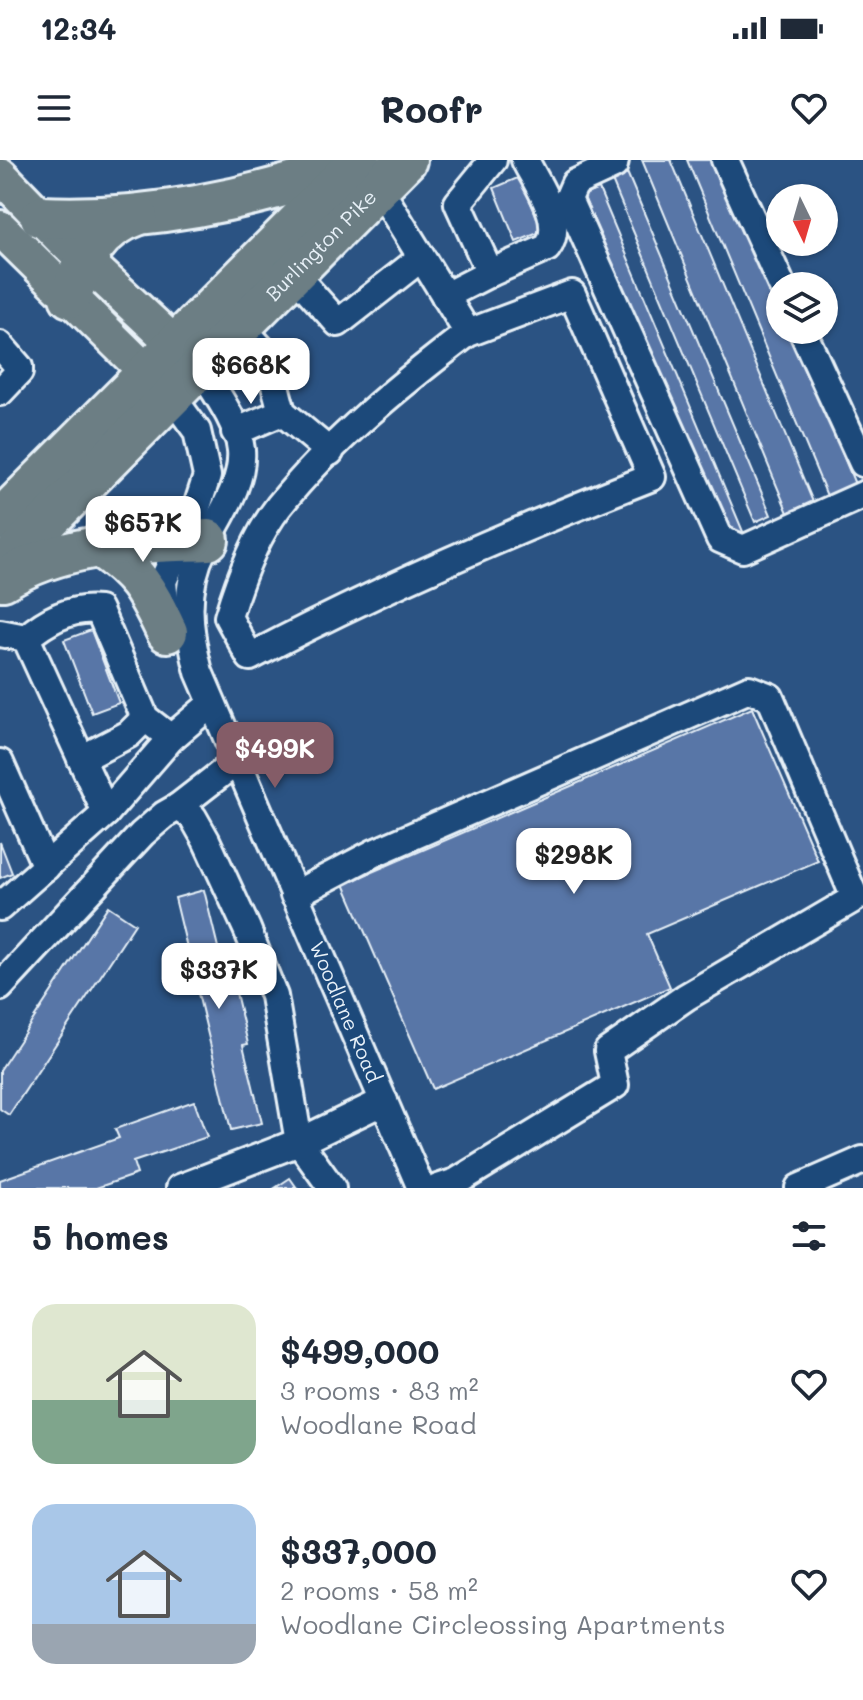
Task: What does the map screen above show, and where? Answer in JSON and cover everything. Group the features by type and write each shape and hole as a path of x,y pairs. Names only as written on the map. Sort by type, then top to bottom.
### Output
{"highway":[{"name":"Burlington Pike","path":"0,569 160,384 366,170 406,160"},
{"name":"Burlington Pike","path":"188,356 241,327 294,274 366,170"},
{"path":"41,217 77,219 145,212 250,195 366,170"},
{"path":"70,297 84,259 114,225 145,212"},
{"name":"Burlington Pike","path":"0,520 160,384"},
{"path":"0,582 50,556 100,547 195,540"},
{"path":"100,547 124,564 144,585 167,632"}],"main road":[{"path":"0,175 188,356"},
{"path":"0,228 160,384"}],"street":[{"path":"490,273 458,203 493,160"},
{"path":"445,296 547,248 553,239 555,227 552,218 525,160"},
{"path":"615,160 614,165 575,183 568,199 720,539 743,549 863,495"},
{"path":"725,160 776,272"},
{"path":"366,170 468,333"},
{"path":"294,274 338,323 421,258"},
{"path":"572,294 652,477 584,503 344,608 250,657 228,617 241,574 277,508 383,398 468,333 572,294"},
{"path":"241,327 267,355 282,412 330,452"},
{"path":"808,344 863,463"},
{"path":"0,345 19,367 19,372 0,392"},
{"name":"Woodlane Road","path":"188,356 235,432 241,450 238,474 195,540 163,581 167,632 211,704"},
{"name":"Woodlane Road","path":"160,384 197,431 207,476 197,507 188,609 191,640 211,704 421,1188"},
{"path":"235,432 282,412"},
{"path":"106,813 81,759 13,636 80,608 99,610 145,718 171,738"},
{"path":"294,895 374,853 749,689 770,697 855,898 686,997 608,1051 615,1085 456,1182 438,1188"},
{"path":"0,907 106,813 171,738 211,704"},
{"path":"81,759 129,734 145,718"},
{"path":"0,987 142,834 236,762"},
{"path":"0,763 46,867"},
{"path":"178,807 193,817 206,840 274,996 299,1142 332,1188"},
{"path":"180,1188 299,1142 384,1101"},
{"path":"799,1188 863,1160"}],"building":[{"path":"642,160 671,160 813,502 788,513"},
{"path":"687,160 720,160 767,272 766,344 797,344 855,484 827,496"},
{"path":"626,170 771,515 755,522 610,176"},
{"path":"520,177 543,231 516,242 494,188"},
{"path":"599,189 744,534 728,541 583,195"},
{"path":"91,630 119,703 92,713 64,640"},
{"path":"752,708 818,861 647,934 670,987 433,1089 344,884"},
{"path":"0,842 12,873 0,878"},
{"path":"204,890 223,968 228,966 233,980 248,1044 243,1045 262,1123 231,1130 175,898"},
{"path":"108,906 135,924 9,1115 0,1109 0,1070"},
{"path":"194,1101 207,1137 133,1162 137,1174 96,1188 0,1188 0,1180 119,1138 115,1129"},
{"path":"290,1178 297,1188 275,1188"}]}
